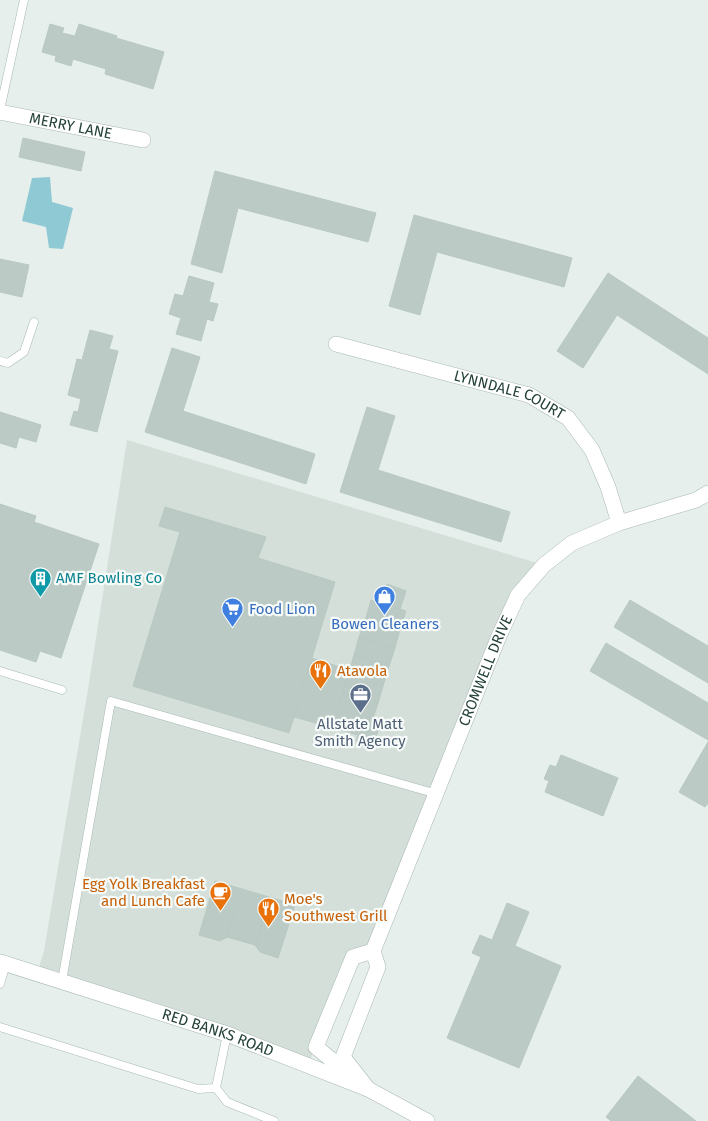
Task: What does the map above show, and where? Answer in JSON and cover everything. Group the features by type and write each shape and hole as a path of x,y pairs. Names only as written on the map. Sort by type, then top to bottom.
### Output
{"street":[{"name":"MERRY LANE","path":"0,111 143,140"},
{"name":"LYNNDALE COURT","path":"336,344 529,396 568,418 592,450 608,487 619,522"},
{"name":"CROMWELL DRIVE","path":"368,1088 343,1057 378,967 373,951 499,636 518,595 544,565 572,543 619,522 696,500 708,493"},
{"path":"368,1088 316,1047 353,957 373,951"},
{"name":"RED BANKS ROAD","path":"3,963 227,1034 368,1088 427,1121"}],"lane":[{"path":"0,111 24,0"},
{"path":"0,361 8,363 24,352 34,322"},
{"path":"0,671 62,690"},
{"path":"62,981 111,700 437,794"},
{"path":"0,984 3,963"},
{"path":"0,1027 198,1089 216,1088"},
{"path":"227,1034 216,1088 227,1102 274,1121"}],"shaded area":[{"path":"127,440 544,565 518,595 373,951 353,957 308,1065 37,974 44,951"}],"water":[{"path":"50,177 52,202 73,208 63,249 49,248 46,227 22,221 32,178"}],"building":[{"path":"50,24 64,28 62,33 75,36 79,24 117,36 116,38 164,52 153,89 105,74 106,69 73,59 71,66 55,61 56,56 42,52"},
{"path":"23,138 85,152 81,171 19,157"},
{"path":"215,171 376,213 368,242 238,208 222,273 191,264"},
{"path":"414,215 572,258 564,287 437,252 420,315 389,306"},
{"path":"0,259 29,265 22,297 0,292"},
{"path":"608,273 708,338 708,374 617,315 583,368 557,351"},
{"path":"189,276 214,283 209,302 218,304 213,321 207,319 201,341 176,334 181,318 169,314 175,294 183,296"},
{"path":"90,330 113,336 109,349 118,351 97,432 70,425 74,411 78,412 81,399 68,395 77,359 82,360"},
{"path":"172,348 200,357 183,411 315,454 306,484 145,432"},
{"path":"367,407 395,416 378,470 510,512 501,542 340,492"},
{"path":"0,412 41,425 36,442 19,437 16,448 0,443"},
{"name":"AMF Bowling Co","path":"0,504 36,516 34,522 99,544 61,658 40,651 36,662 0,650"},
{"path":"165,507 266,537 258,558 335,582 289,733 133,686 180,532 159,526"},
{"path":"387,584 406,591 400,609 381,603"},
{"path":"371,600 406,611 400,629 366,618"},
{"path":"630,600 708,646 708,683 614,627"},
{"path":"366,618 400,629 395,648 359,637"},
{"path":"359,637 395,648 389,666 354,655"},
{"path":"606,643 708,703 708,740 590,671"},
{"path":"354,655 389,666 378,703 343,693"},
{"path":"311,658 350,670 333,728 294,717"},
{"path":"345,685 380,696 378,703 343,693"},
{"path":"343,693 378,703 370,728 358,735 333,728"},
{"path":"370,728 378,731 373,746 356,741 358,735"},
{"path":"708,742 708,803 705,807 679,792"},
{"path":"561,755 618,778 603,816 545,792 549,781 544,779 550,765 556,767"},
{"path":"215,881 269,897 264,916 236,908 227,937 220,941 199,935"},
{"path":"269,897 295,905 278,958 260,952 255,945"},
{"path":"507,903 529,912 515,946 561,966 519,1068 447,1038 481,957 472,953 480,935 492,940"},
{"path":"236,908 264,916 255,945 227,937"},
{"path":"638,1076 696,1121 611,1121 606,1117"}],"place":[{"name":"AMF Bowling Co","path":"40,597"},
{"name":"Bowen Cleaners","path":"385,615"},
{"name":"Food Lion","path":"233,628"},
{"name":"Atavola","path":"321,690"},
{"name":"Allstate Matt Smith Agency","path":"360,714"},
{"name":"Egg Yolk Breakfast and Lunch Cafe","path":"221,912"},
{"name":"Moe's Southwest Grill","path":"268,927"}]}
